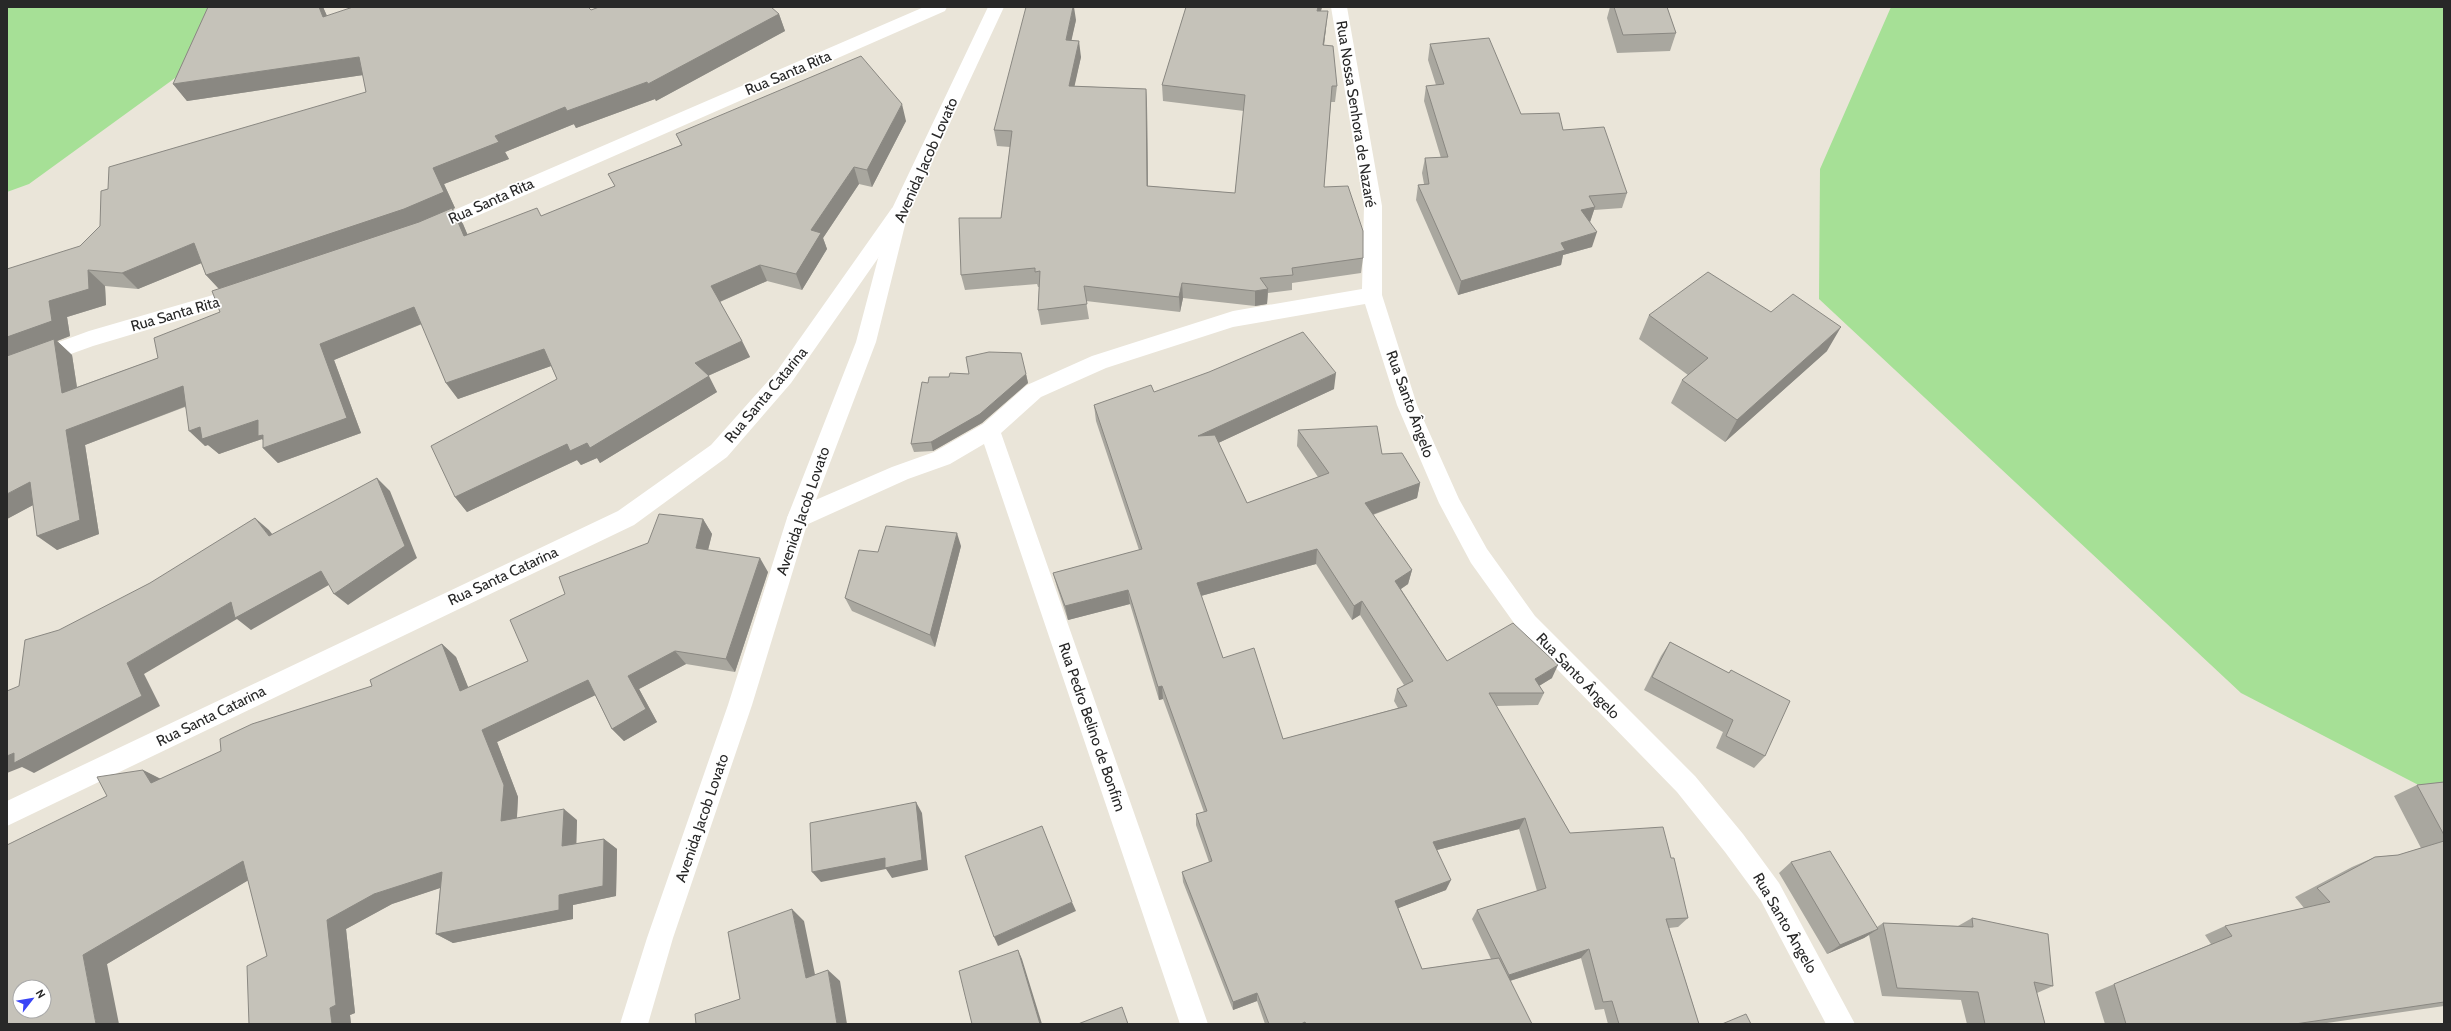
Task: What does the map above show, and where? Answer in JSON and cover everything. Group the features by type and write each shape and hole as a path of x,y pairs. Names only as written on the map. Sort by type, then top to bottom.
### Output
{"street":[{"name":"Rua Santa Rita","path":"415,234 939,7"},
{"name":"Avenida Jacob Lovato","path":"634,1024 660,938 740,705 798,518 866,342 899,213 996,7"},
{"name":"Rua Nossa Senhora de Nazaré","path":"1339,7 1373,206 1372,294"},
{"name":"Rua Santa Catarina","path":"7,814 626,518 724,445 784,377 899,213"},
{"name":"Rua Santa Rita","path":"7,369 89,339 260,288"},
{"path":"798,518 900,472 942,458 990,430 1034,391 1099,362 1233,319 1372,294"},
{"name":"Rua Santo Ângelo","path":"1372,294 1407,405 1450,503 1479,556 1527,623 1686,784 1734,843 1770,892 1841,1024"},
{"name":"Rua Pedro Belino de Bonfim","path":"990,430 1194,1024"}],"green space":[{"path":"7,7 256,7 233,36 29,184 7,192"},
{"path":"1891,7 2444,7 2444,791 2430,791 2241,693 1819,299 1820,169"}],"building":[{"path":"208,7 319,7 323,17 353,7 588,7 591,10 599,7 771,7 779,14 648,84 647,82 567,111 565,107 495,136 499,142 433,168 444,192 404,209 206,275 194,243 122,273 88,270 89,289 49,301 52,321 7,337 7,269 80,246 100,226 101,191 108,189 109,167 366,92 359,57 173,84"},
{"path":"1026,7 1073,7 1066,40 1079,41 1069,86 1146,89 1147,186 1235,193 1245,95 1162,85 1186,7 1318,7 1317,11 1328,11 1323,45 1333,46 1337,86 1332,86 1324,187 1348,186 1363,231 1363,258 1292,268 1293,275 1260,278 1268,289 1255,291 1182,283 1179,297 1084,286 1087,304 1038,310 1040,271 1035,272 1035,268 961,275 959,218 1001,218 1012,131 994,130"},
{"path":"1614,7 1667,7 1676,33 1623,35"},
{"path":"1489,38 1521,114 1559,113 1563,130 1604,127 1627,193 1589,196 1595,207 1581,210 1597,232 1561,243 1565,250 1461,281 1418,185 1429,184 1425,158 1448,157 1426,86 1444,84 1430,44"},
{"path":"861,56 902,104 867,170 854,167 811,230 821,233 796,274 760,265 711,286 742,341 695,363 709,376 590,448 587,443 570,451 567,444 455,497 431,446 557,379 544,349 446,383 414,307 320,344 347,418 263,448 263,435 258,436 258,420 202,439 200,427 189,431 183,386 66,430 80,520 37,536 30,482 7,494 7,356 54,339 62,393 158,358 154,338 220,312 212,291 419,222 452,208 464,236 537,208 541,216 615,186 608,174 682,145 676,134"},
{"path":"1708,272 1771,312 1793,294 1841,327 1737,420 1682,380 1708,358 1649,315"},
{"path":"1303,332 1336,373 1198,436 1215,435 1247,503 1329,473 1298,430 1377,426 1382,454 1402,453 1420,483 1365,503 1412,570 1395,581 1447,661 1513,623 1558,665 1535,679 1544,693 1489,693 1570,833 1663,827 1671,858 1674,858 1688,918 1666,919 1699,1024 1619,1024 1612,1001 1603,1002 1589,949 1509,975 1477,910 1546,888 1525,818 1433,842 1451,880 1395,901 1422,969 1499,958 1532,1024 1306,1024 1305,1022 1301,1024 1269,1024 1257,993 1233,1002 1182,872 1212,861 1196,814 1207,811 1162,686 1158,687 1128,590 1065,606 1053,573 1142,549 1094,405 1151,385 1154,392 1209,372","holes":["1317,549 1354,606 1362,601 1413,681 1397,689 1407,706 1283,739 1254,648 1223,658 1197,583"]},
{"path":"989,352 1021,353 1026,374 980,414 931,442 911,444 922,382 928,383 929,377 949,377 950,373 969,374 966,357"},
{"path":"377,478 405,546 334,594 321,571 235,618 231,602 127,663 142,696 14,763 14,753 7,756 7,691 19,686 25,640 59,630 150,583 255,518 269,536"},
{"path":"659,514 703,519 696,548 760,558 726,659 675,651 628,676 646,709 612,729 588,680 482,730 504,785 501,821 564,809 562,846 604,839 603,886 559,895 559,910 436,934 442,872 374,894 327,920 336,1005 330,1008 332,1024 249,1024 247,966 267,956 243,861 83,955 96,1024 7,1024 7,845 107,796 97,777 143,770 151,783 221,751 220,739 252,724 372,686 370,680 442,644 460,691 528,661 510,620 565,594 559,577 648,543"},
{"path":"886,526 957,533 930,635 845,598 859,550 878,552"},
{"path":"1670,642 1729,673 1731,670 1790,701 1765,756 1726,736 1733,720 1652,677"},
{"path":"2444,782 2444,835 2417,785"},
{"path":"916,802 922,860 885,868 885,858 812,872 810,823"},
{"path":"1042,826 1072,902 994,937 965,856"},
{"path":"2444,841 2444,1002 2295,1024 2126,1024 2114,984 2232,936 2225,926 2330,902 2317,888 2375,857 2398,855"},
{"path":"1830,851 1878,929 1840,945 1791,862"},
{"path":"792,909 806,978 828,970 837,1024 696,1024 695,1014 740,999 728,932"},
{"path":"1972,918 2048,934 2053,986 2034,982 2045,1024 1985,1024 1978,992 1897,988 1883,923 1973,927"},
{"path":"1018,950 1040,1024 972,1024 959,971"},
{"path":"1122,1007 1128,1024 1078,1024"},
{"path":"1746,1014 1751,1024 1722,1024"}]}
